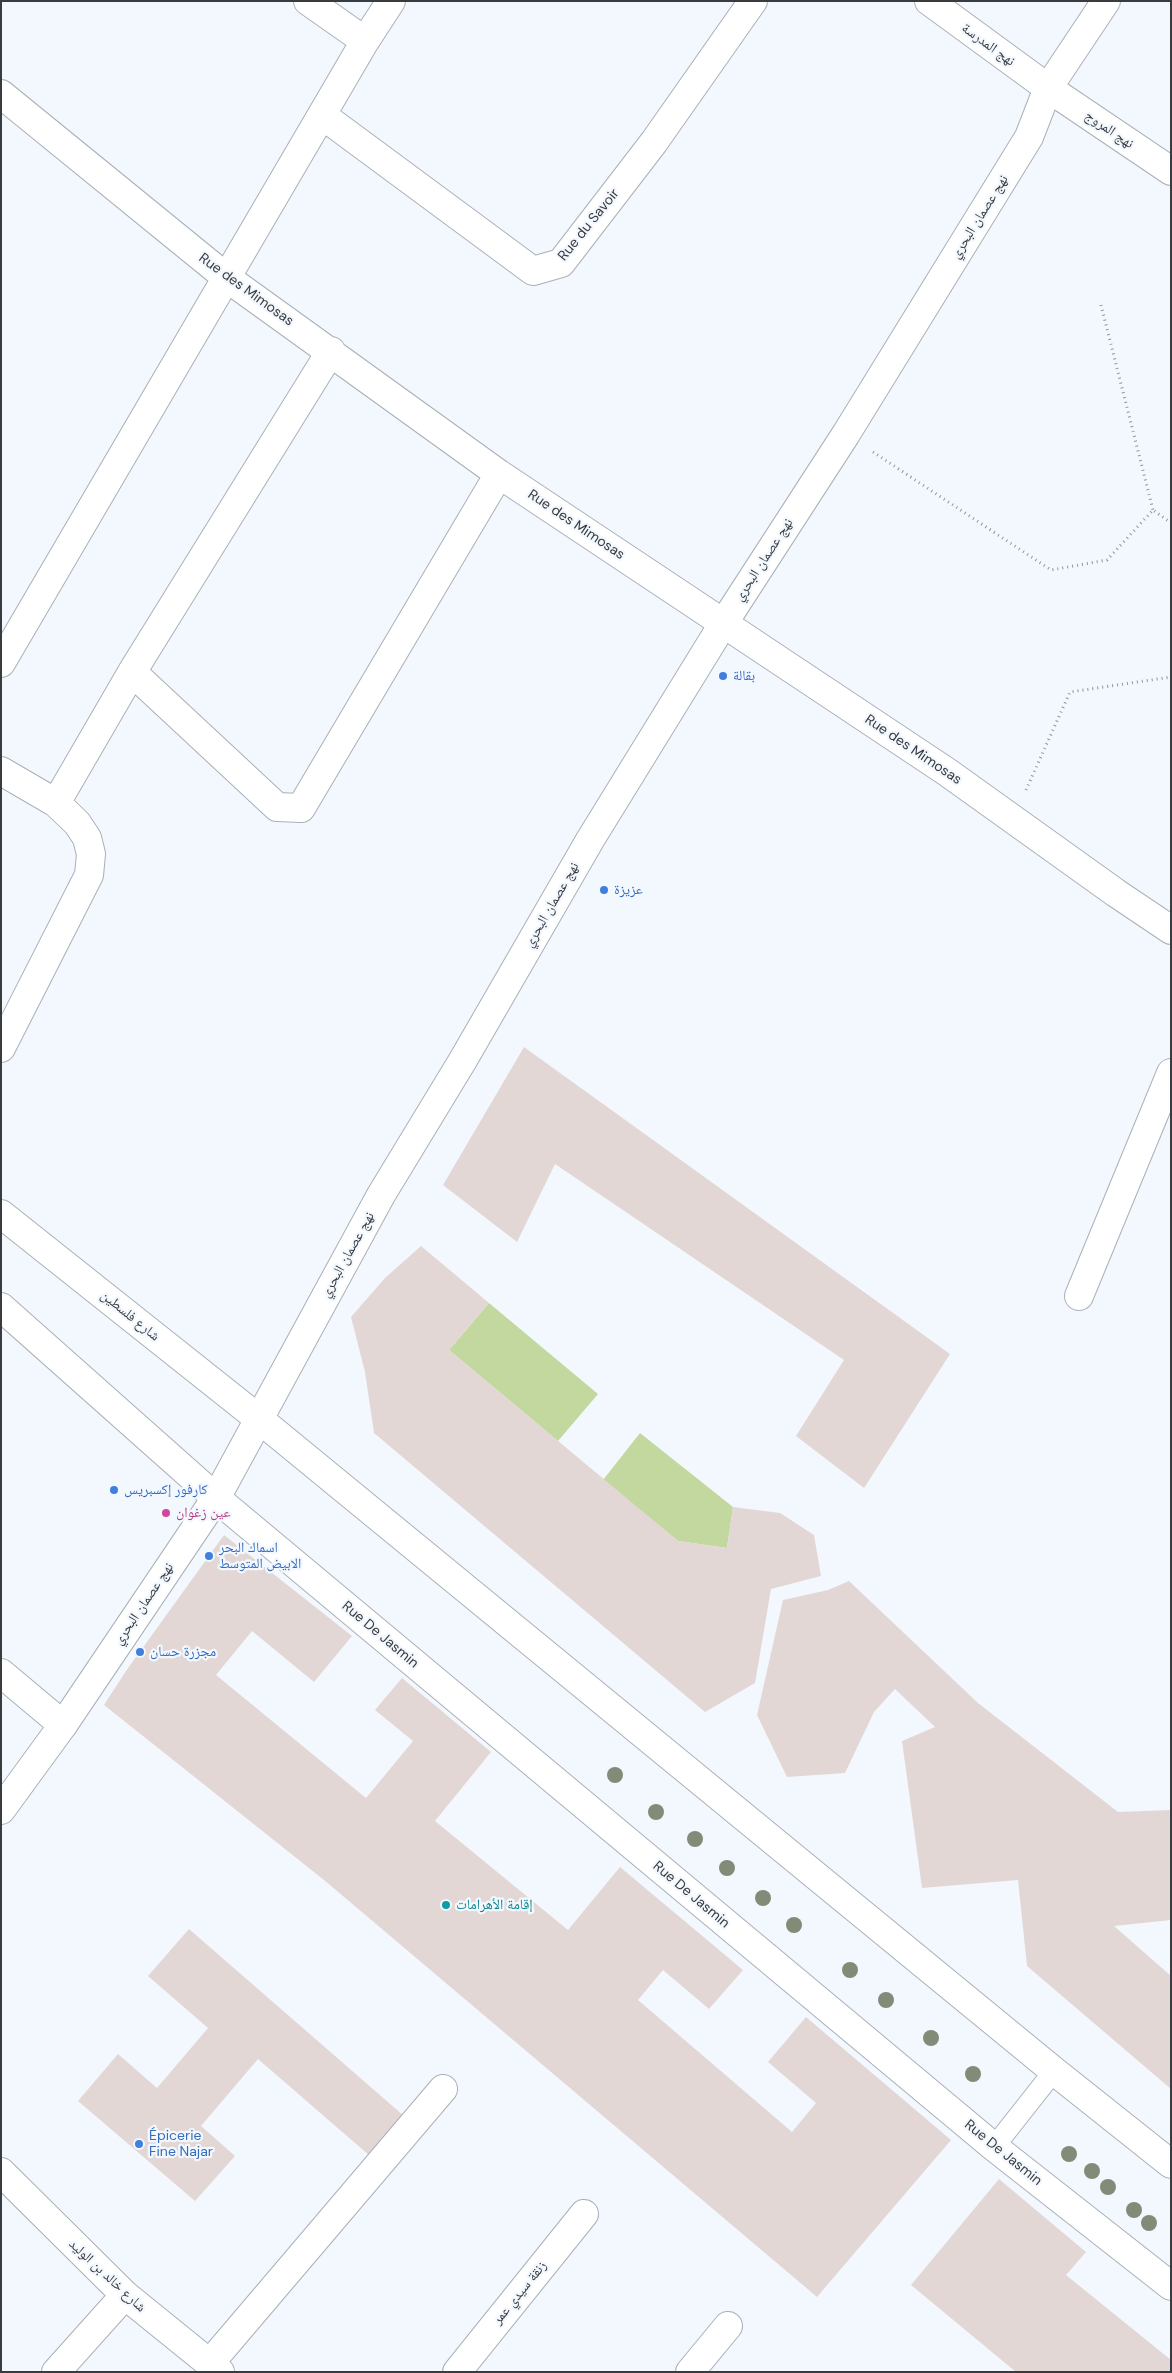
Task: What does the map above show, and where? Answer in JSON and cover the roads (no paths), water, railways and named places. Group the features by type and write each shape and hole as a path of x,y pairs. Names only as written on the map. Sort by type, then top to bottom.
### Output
{"street":[{"path":"308,1 365,41"},
{"path":"1,663 365,41 391,1"},
{"name":"Rue du Savoir","path":"322,115 533,271 561,263 654,142 753,1"},
{"name":"نهج المدرسة","path":"929,1 1048,88"},
{"name":"نهج عصمان البحري","path":"1,1810 63,1725 216,1498 381,1195 463,1060 590,840 723,624 846,434 1029,137 1048,88 1106,1"},
{"name":"نهج المروج","path":"1048,88 1171,171"},
{"name":"Rue des Mimosas","path":"1,94 227,278 331,351 499,474 947,772 1171,930"},
{"path":"56,803 132,672 331,351"},
{"path":"132,672 277,807 301,808 499,474"},
{"path":"1,771 56,803 77,823 87,838 91,854 89,875 1,1048"},
{"path":"1079,1296 1171,1073"},
{"name":"شارع فلسطين","path":"1,1214 259,1419"},
{"path":"1,1307 216,1498"},
{"path":"259,1419 1054,2071 1171,2164"},
{"name":"Rue De Jasmin","path":"216,1498 994,2147 1171,2286"},
{"path":"1,1673 63,1725"},
{"path":"215,2368 443,2089"},
{"name":"شارع خالد بن الوليد","path":"1,2172 124,2295 215,2368"},
{"name":"زنقة سيدي عمر","path":"457,2372 584,2214"},
{"path":"56,2372 124,2295"},
{"path":"690,2372 728,2326"}],"lane":[{"path":"994,2147 1054,2071"}],"place":[{"name":"بقالة","path":"723,676"},
{"name":"عزيزة","path":"604,890"},
{"name":"كارفور إكسبريس","path":"114,1490"},
{"name":"عين زغوان","path":"166,1513"},
{"name":"اسماك البحر الابيض المتوسط","path":"209,1556"},
{"name":"مجزرة حسان","path":"140,1652"},
{"name":"إقامة الأهرامات","path":"446,1905"},
{"name":"Épicerie Fine Najar","path":"139,2144"}]}
